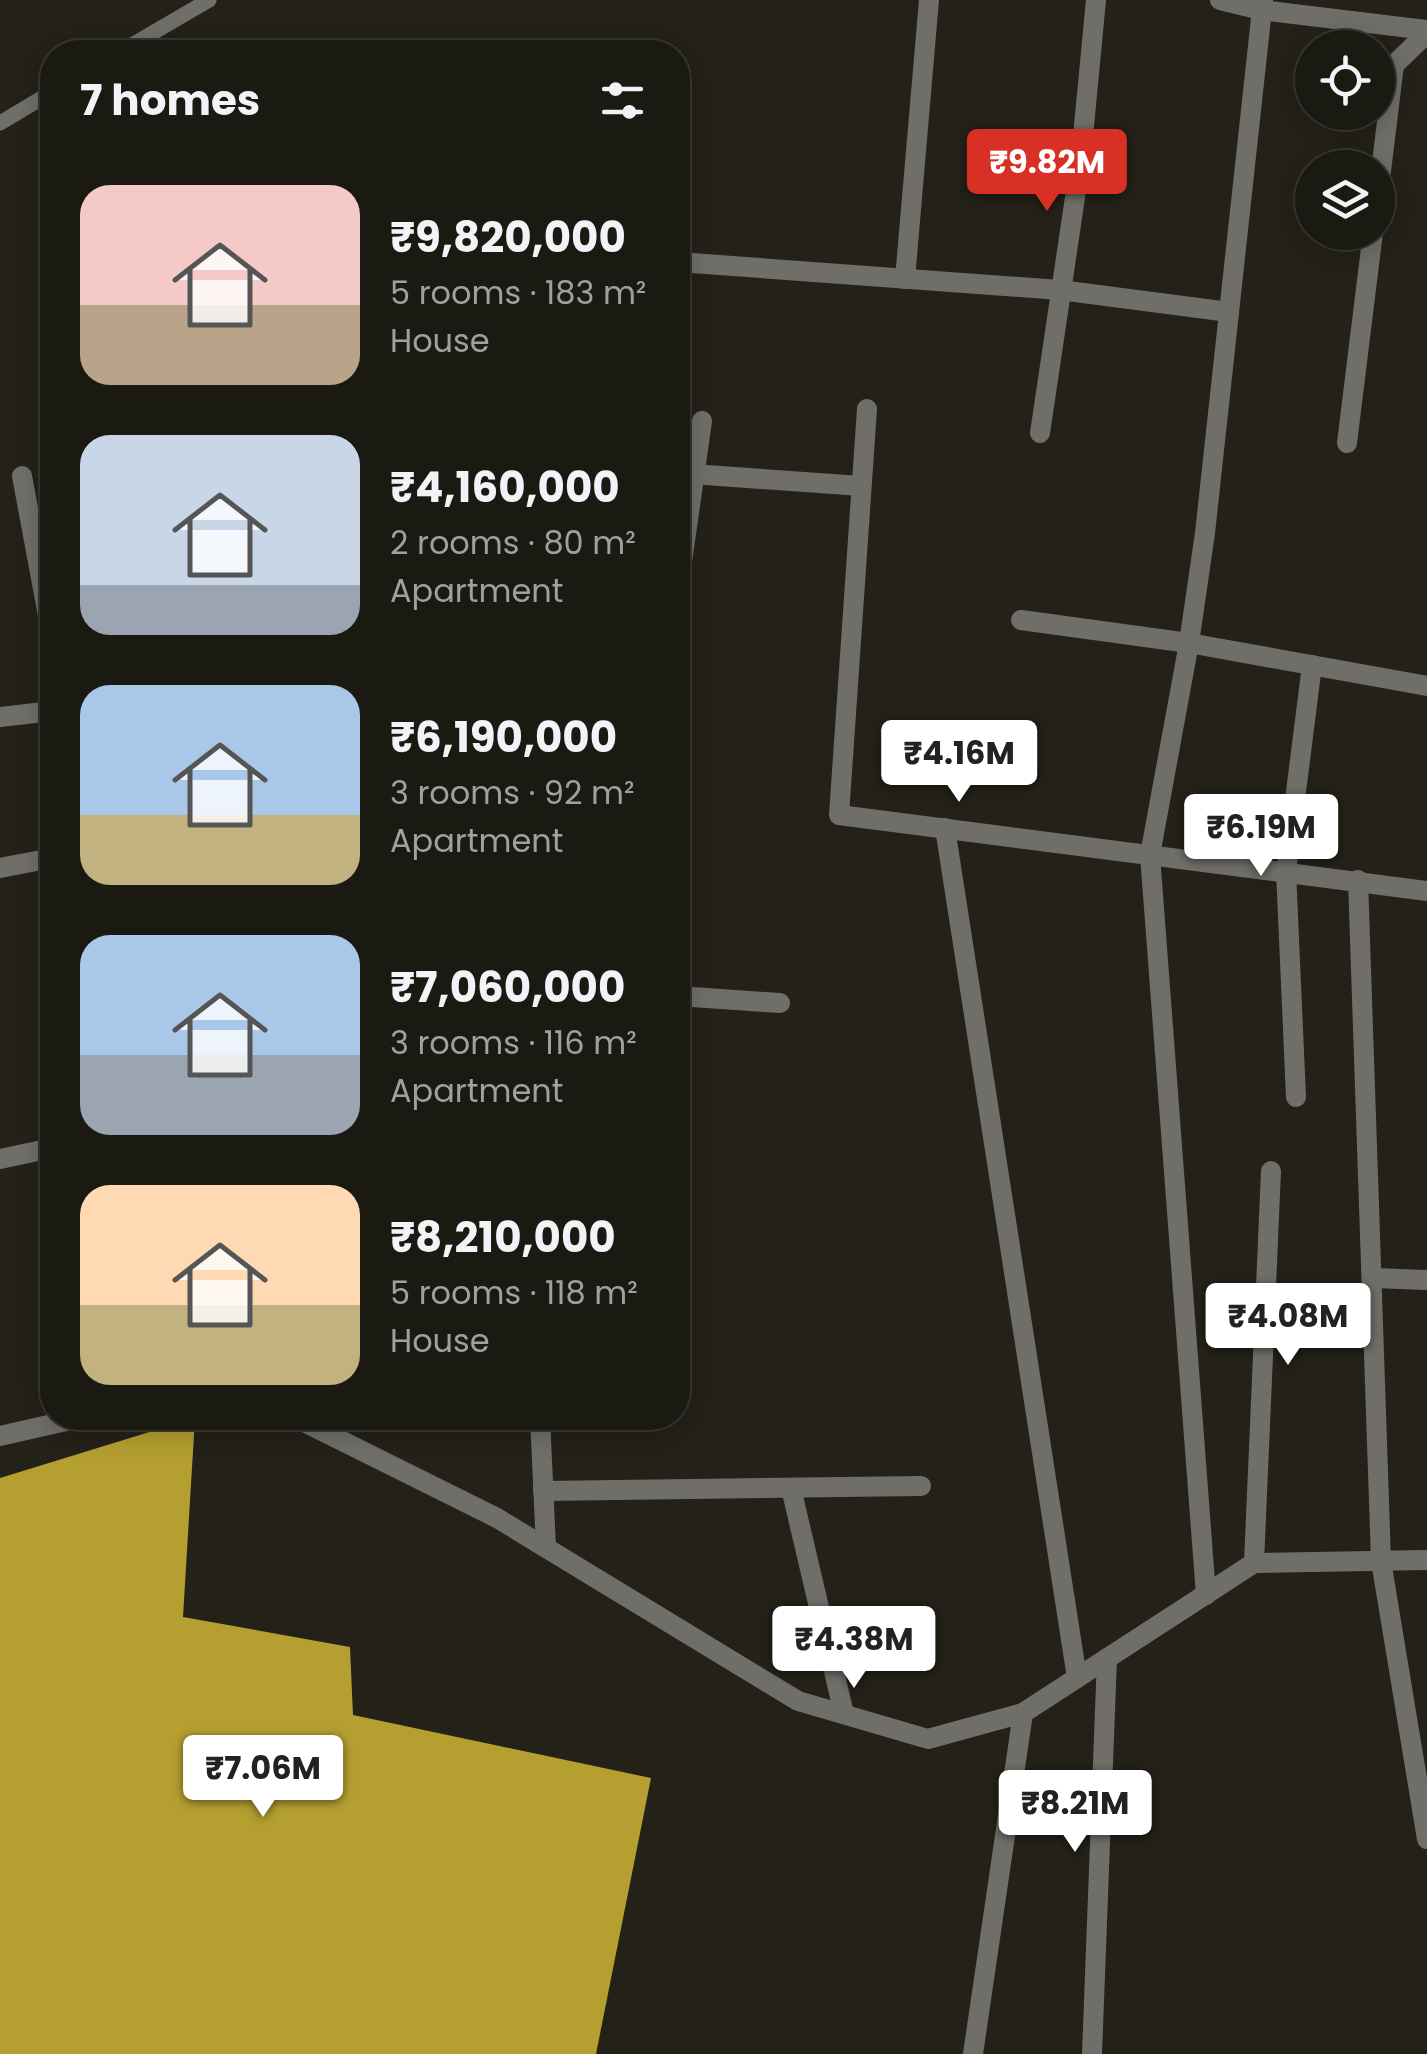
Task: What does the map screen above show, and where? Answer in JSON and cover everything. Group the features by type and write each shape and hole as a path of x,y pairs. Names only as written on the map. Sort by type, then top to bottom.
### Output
{"street":[{"path":"905,279 929,0"},
{"path":"1040,433 1082,157 1096,0"},
{"path":"1220,0 1427,32"},
{"path":"1206,1595 1150,854 1189,643 1262,5"},
{"path":"1384,150 1394,66 1427,32"},
{"path":"1346,442 1371,250"},
{"path":"690,263 1060,290 1229,312"},
{"path":"867,410 839,815 1427,891"},
{"path":"690,460 702,421"},
{"path":"690,473 861,486"},
{"path":"22,476 40,573"},
{"path":"1021,620 1189,643 1427,686"},
{"path":"1296,1097 1286,871 1312,665"},
{"path":"0,718 40,713"},
{"path":"946,828 1078,1678"},
{"path":"0,868 40,860"},
{"path":"1358,880 1381,1560 1427,1839"},
{"path":"690,997 780,1003"},
{"path":"0,1159 40,1151"},
{"path":"1254,1563 1271,1171"},
{"path":"1373,1278 1427,1280"},
{"path":"0,1436 40,1427"},
{"path":"320,1430 497,1518 798,1701 928,1740 1023,1713 1254,1563 1427,1560"},
{"path":"540,1430 546,1548"},
{"path":"543,1491 921,1486"},
{"path":"791,1488 844,1714"},
{"path":"1092,2054 1107,1658"},
{"path":"972,2054 1023,1713"}],"lane":[{"path":"141,40 209,0"},
{"path":"0,123 40,99"}],"building":[{"path":"156,1430 194,1430 183,1617 350,1647 353,1715 651,1778 596,2054 0,2054 0,1478"}]}
